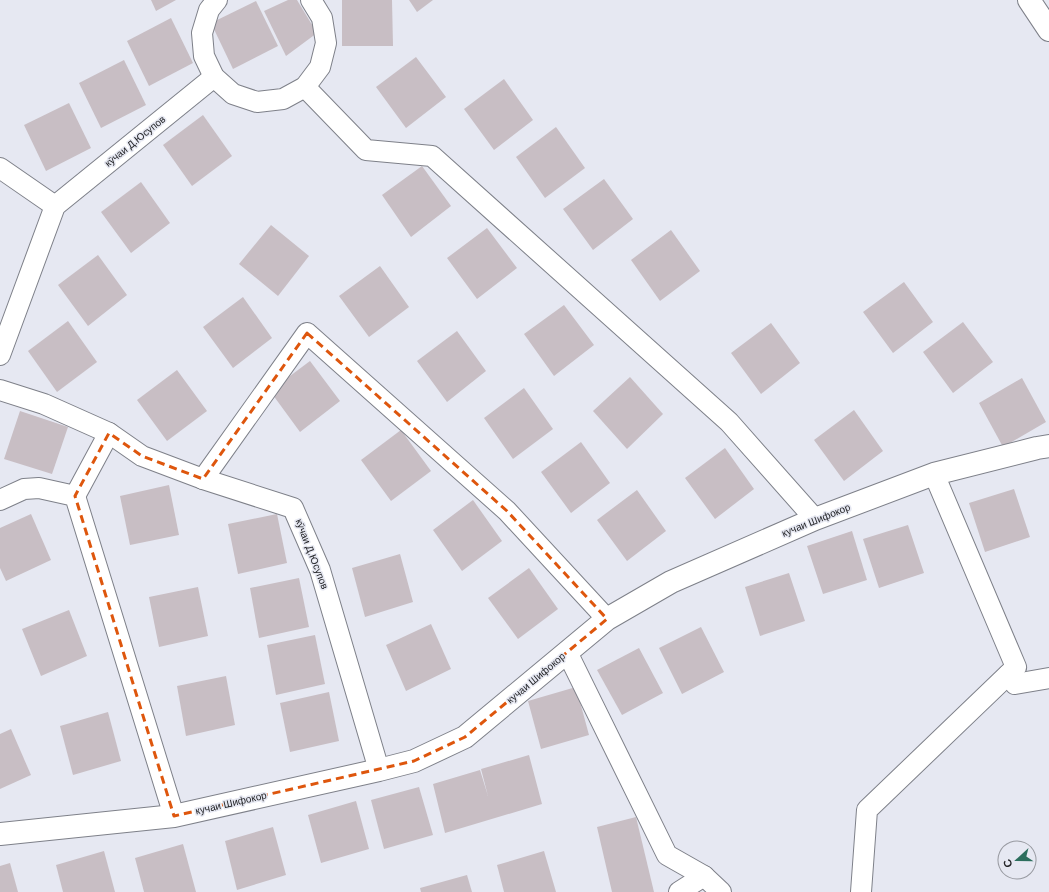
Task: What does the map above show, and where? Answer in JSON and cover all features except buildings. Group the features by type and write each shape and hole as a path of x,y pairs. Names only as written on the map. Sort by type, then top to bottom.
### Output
{"street":[{"path":"217,0 209,10 202,33 204,56 214,77 233,94 257,102 282,99 305,87 320,67 326,43 322,18 311,0"},
{"path":"1029,0 1049,30"},
{"name":"кӯчаи Д.Юсупов","path":"55,206 214,77"},
{"path":"305,87 366,150 432,156 729,422 815,519"},
{"path":"0,168 55,206 0,355"},
{"path":"204,479 307,333 507,511 607,619"},
{"name":"кӯчаи Д.Юсупов","path":"0,390 44,404 109,433 142,456 204,479 294,508 320,570 379,770"},
{"path":"109,433 75,496 174,816"},
{"name":"кучаи Шифокор","path":"0,834 174,816 414,761 465,737 607,619 671,582 815,519 934,474 1049,446"},
{"path":"861,892 867,810 1016,667 934,474"},
{"path":"0,500 24,489 39,488 75,496"},
{"path":"567,652 667,855 704,876 721,892"},
{"path":"1008,675 1015,684 1049,678"},
{"path":"679,892 704,876"}],"highlighted area":[{"path":"307,333 507,511 607,619 465,737 414,761 174,816 75,496 109,433 142,456 203,479"}]}
